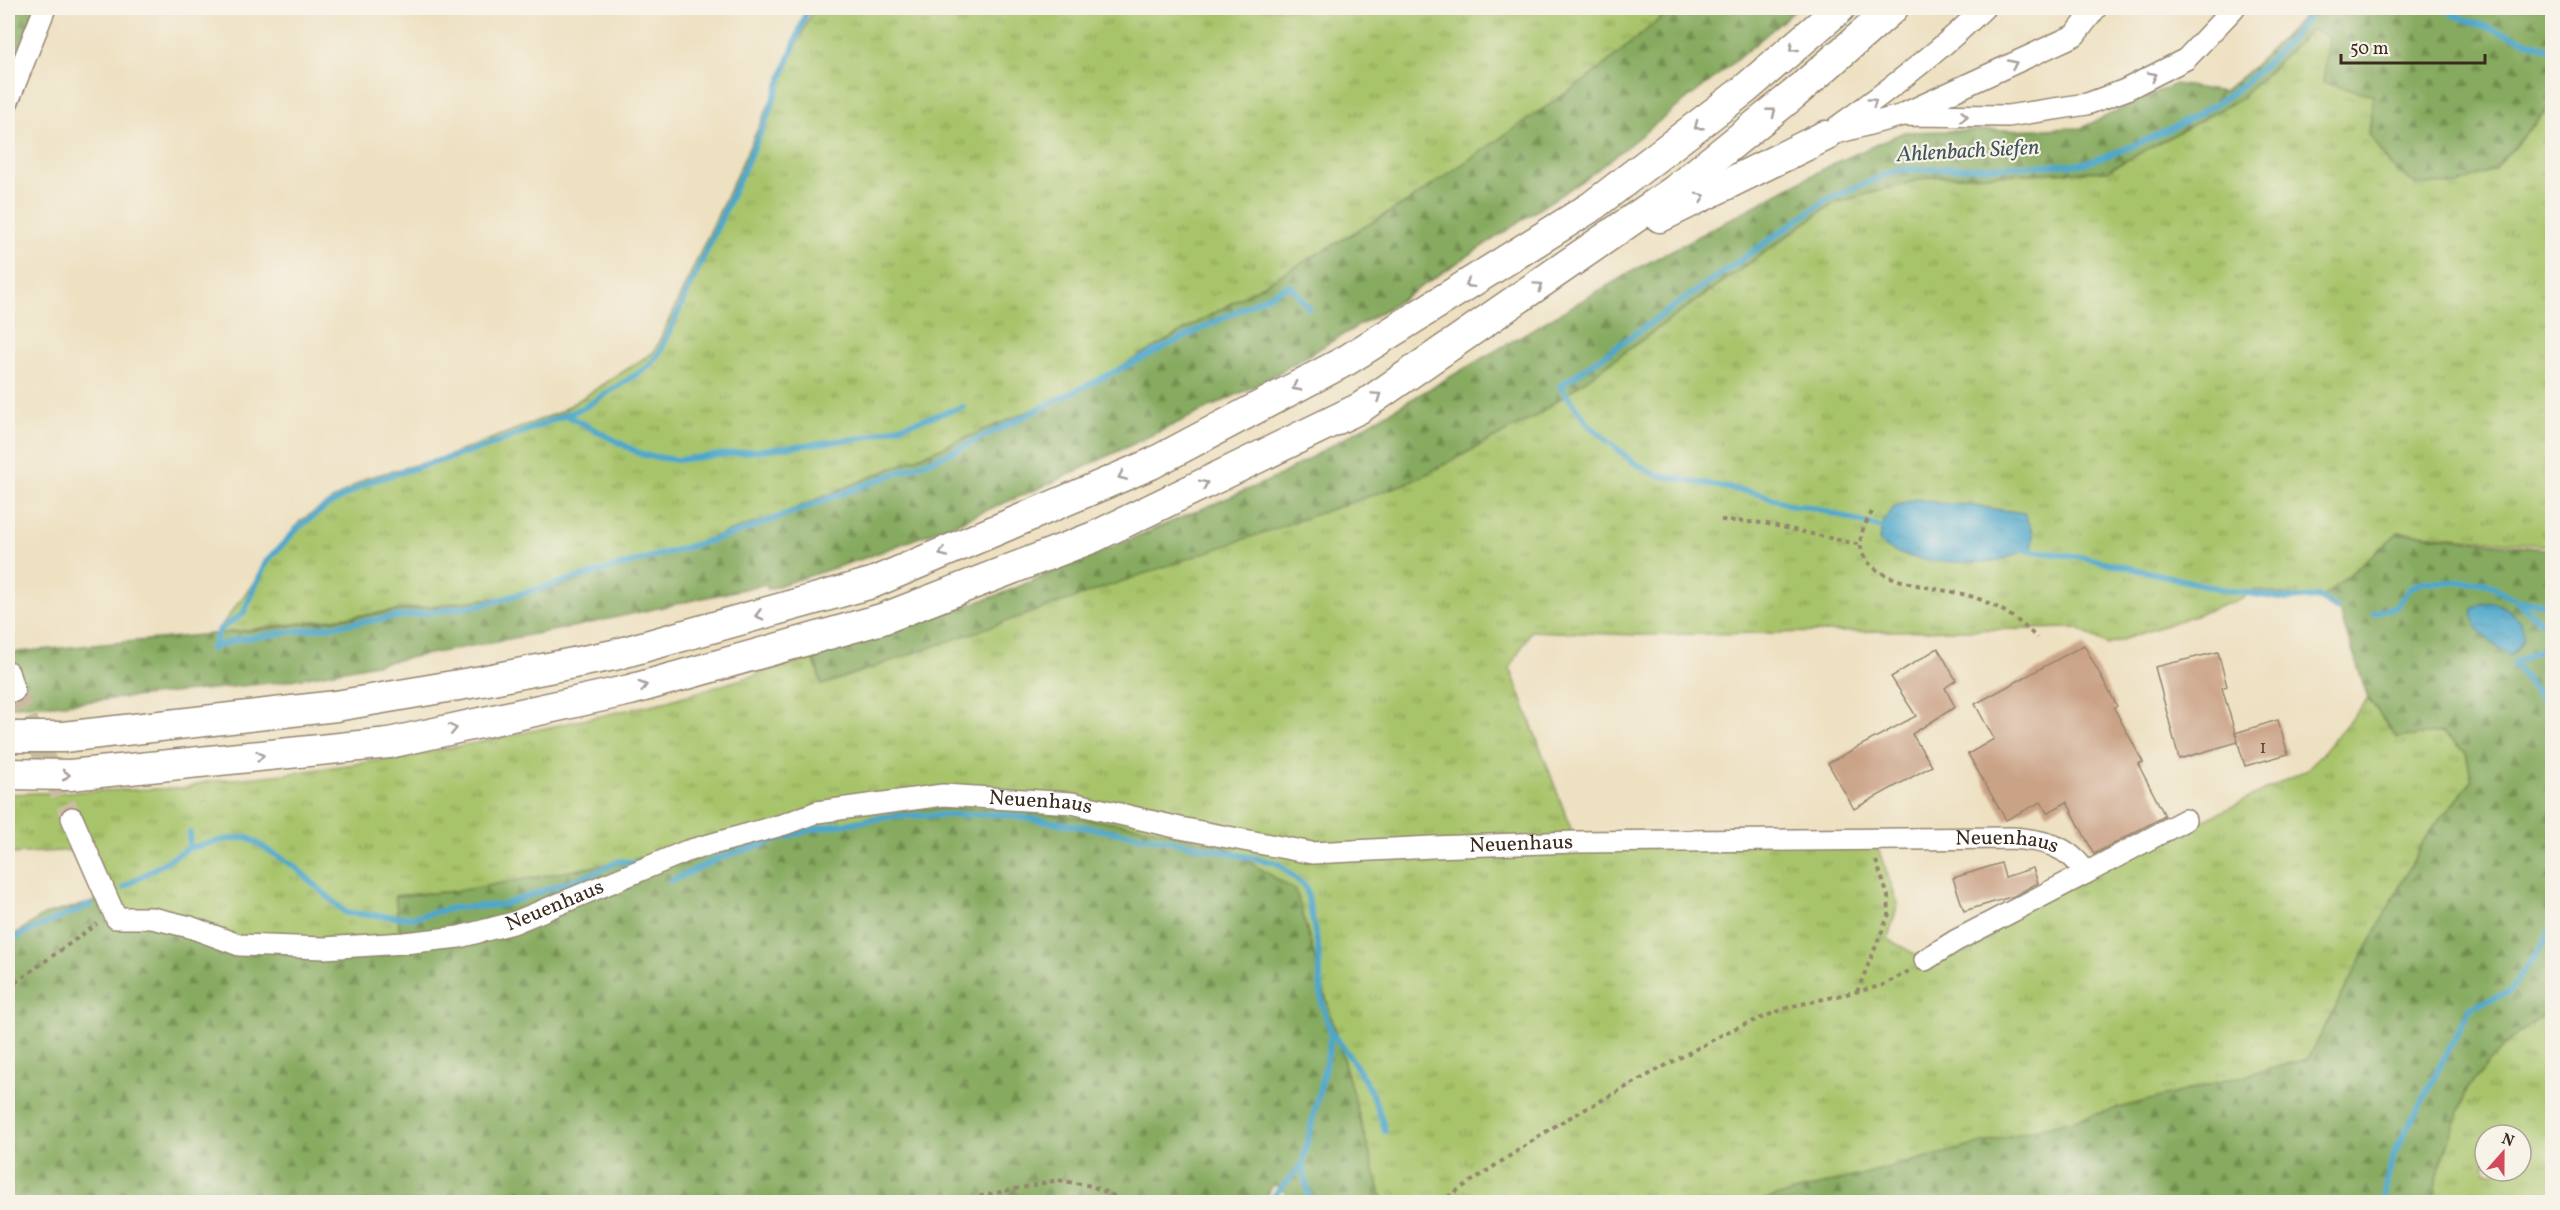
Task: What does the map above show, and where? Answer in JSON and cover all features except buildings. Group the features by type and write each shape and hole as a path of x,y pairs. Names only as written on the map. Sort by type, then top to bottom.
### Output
{"highway":[{"path":"8,736 63,736 336,706 482,681 614,655 872,584 1151,464 1347,360 1591,207 1744,90 1839,8"},
{"path":"8,774 70,776 389,743 630,690 882,619 1094,537 1360,408 1675,190 1793,96 1893,8"},
{"path":"1592,249 1825,136"}],"street":[{"path":"8,101 45,8"},
{"path":"1825,136 1950,41 1984,8"},
{"path":"1825,136 1903,115 2075,35 2096,8"},
{"path":"1903,115 2008,116 2087,104 2125,90 2186,59 2234,8"},
{"name":"Neuenhaus","path":"116,918 152,918 190,927 239,945 324,948 459,937 513,923 687,851 785,824 817,812 943,795 1072,803 1180,828 1312,853 1552,843 1867,838 2037,840 2066,850 2079,862 2086,873"},
{"path":"72,818 116,918"},
{"name":"Neuenhaus","path":"1925,960 1955,941 2185,820"}],"path":[{"path":"1872,512 1861,535 1861,545 1863,557 1880,573 1896,580 1976,598 2016,617 2037,638"},
{"path":"1721,520 1763,524 1861,545"},
{"path":"1857,992 1888,914 1888,896 1867,838"},
{"path":"8,988 98,923 116,918"},
{"path":"1440,1203 1558,1124 1731,1030 1789,1007 1881,986 1905,974 1925,960"},
{"path":"953,1203 1058,1180 1092,1186 1128,1203"}],"green space":[{"path":"8,8 35,8 8,76"},
{"path":"814,8 1673,8 1591,76 1406,203 1081,390 777,516 546,591 215,634 300,521 366,478 445,457 560,412 654,352"},
{"path":"1673,8 1798,8 1722,72 1588,177 1393,305 1263,382 1049,484 954,524 865,558 768,589 766,584 577,626 281,682 53,705 8,706 8,653 266,629 546,591 777,516 1080,390 1406,203 1591,76"},
{"path":"2312,8 2552,8 2552,103 2495,169 2454,185 2415,184 2390,165 2369,134 2373,95 2323,83 2329,37 2312,29 2240,99 2107,171 1930,177 1832,204 1534,417 1413,481 822,685 814,658 1001,594 1277,477 1633,271 1831,165 1904,132 2081,128 2175,84 2223,92 2252,68"},
{"path":"2312,29 2329,37 2373,94 2495,169 2552,103 2552,546 2399,532 2320,600 2254,590 2242,599 2107,645 2077,628 1636,635 1531,631 1510,668 1576,842 1874,838 1898,903 1888,939 1925,960 2086,873 2209,818 2306,770 2324,752 2368,698 2397,738 2442,732 2466,753 2472,781 2427,835 2308,1059 1756,1202 1383,1202 1296,891 457,891 395,896 401,938 241,941 121,911 79,850 8,854 8,794 185,788 206,782 285,774 410,756 664,702 813,658 822,685 1534,417 1832,204 1930,177 2107,171 2240,99"},
{"path":"2399,532 2552,550 2552,999 2545,1014 2506,1043 2467,1089 2436,1178 2435,1202 1756,1202 2308,1059 2427,835 2472,781 2466,753 2442,732 2397,738 2368,698 2340,613 2320,600"},
{"path":"1006,807 1150,828 1226,847 1296,891 1383,1202 1290,1202 1290,1197 1274,1184 1262,1202 8,1202 8,939 44,915 97,901 109,925 152,923 238,951 401,938 395,896 457,891 916,809"},
{"path":"2552,999 2552,1202 2435,1202 2436,1178 2467,1089 2506,1043 2545,1014"}],"water":[{"path":"1917,499 2024,513 2033,533 2032,547 2006,558 1974,562 1937,561 1902,554 1888,548 1879,541 1886,517 1894,508"},
{"path":"2491,602 2509,611 2521,624 2522,639 2518,648 2510,656 2484,636 2475,623 2473,609"}],"waterway":[{"path":"212,649 220,629 243,614 266,562 299,527 324,508 368,482 486,447 585,407 648,367 660,352 766,120 808,8"},
{"name":"Ahlenbach Siefen","path":"1888,530 1811,507 1793,506 1761,494 1657,475 1633,462 1590,426 1560,386 1828,199 1897,170 2080,164 2144,141 2231,94 2275,55 2316,8"},
{"name":"Ahlenbach Siefen","path":"2444,8 2456,16 2552,50"},
{"path":"211,649 234,640 481,605 737,533 948,454 1290,285 1309,308"},
{"path":"566,415 643,455 677,460 863,438 963,407"},
{"path":"2016,549 2082,557 2226,590 2288,599 2319,597 2337,608"},
{"path":"2374,613 2397,606 2410,588 2423,582 2485,582 2517,601 2546,626 2552,638"},
{"path":"2517,601 2552,604"},
{"path":"2552,645 2514,663 2552,714"},
{"path":"671,881 722,857 813,829 894,816 1000,814 1167,840 1277,863 1306,887 1318,947 1322,1004 1331,1032 1329,1050 1302,1165 1273,1197 1272,1202"},
{"path":"124,887 189,848 190,833"},
{"path":"189,848 247,837 294,866 346,913 411,918 453,908 502,905 594,873 619,861 637,863"},
{"path":"8,943 22,934 90,905"},
{"path":"2385,1202 2386,1185 2394,1154 2471,1007 2510,992 2543,943 2552,925"},
{"path":"1331,1032 1364,1078 1376,1103 1385,1131"},
{"path":"1302,1165 1310,1202"}],"tunnel":[{"path":"14,691 72,818"}]}
